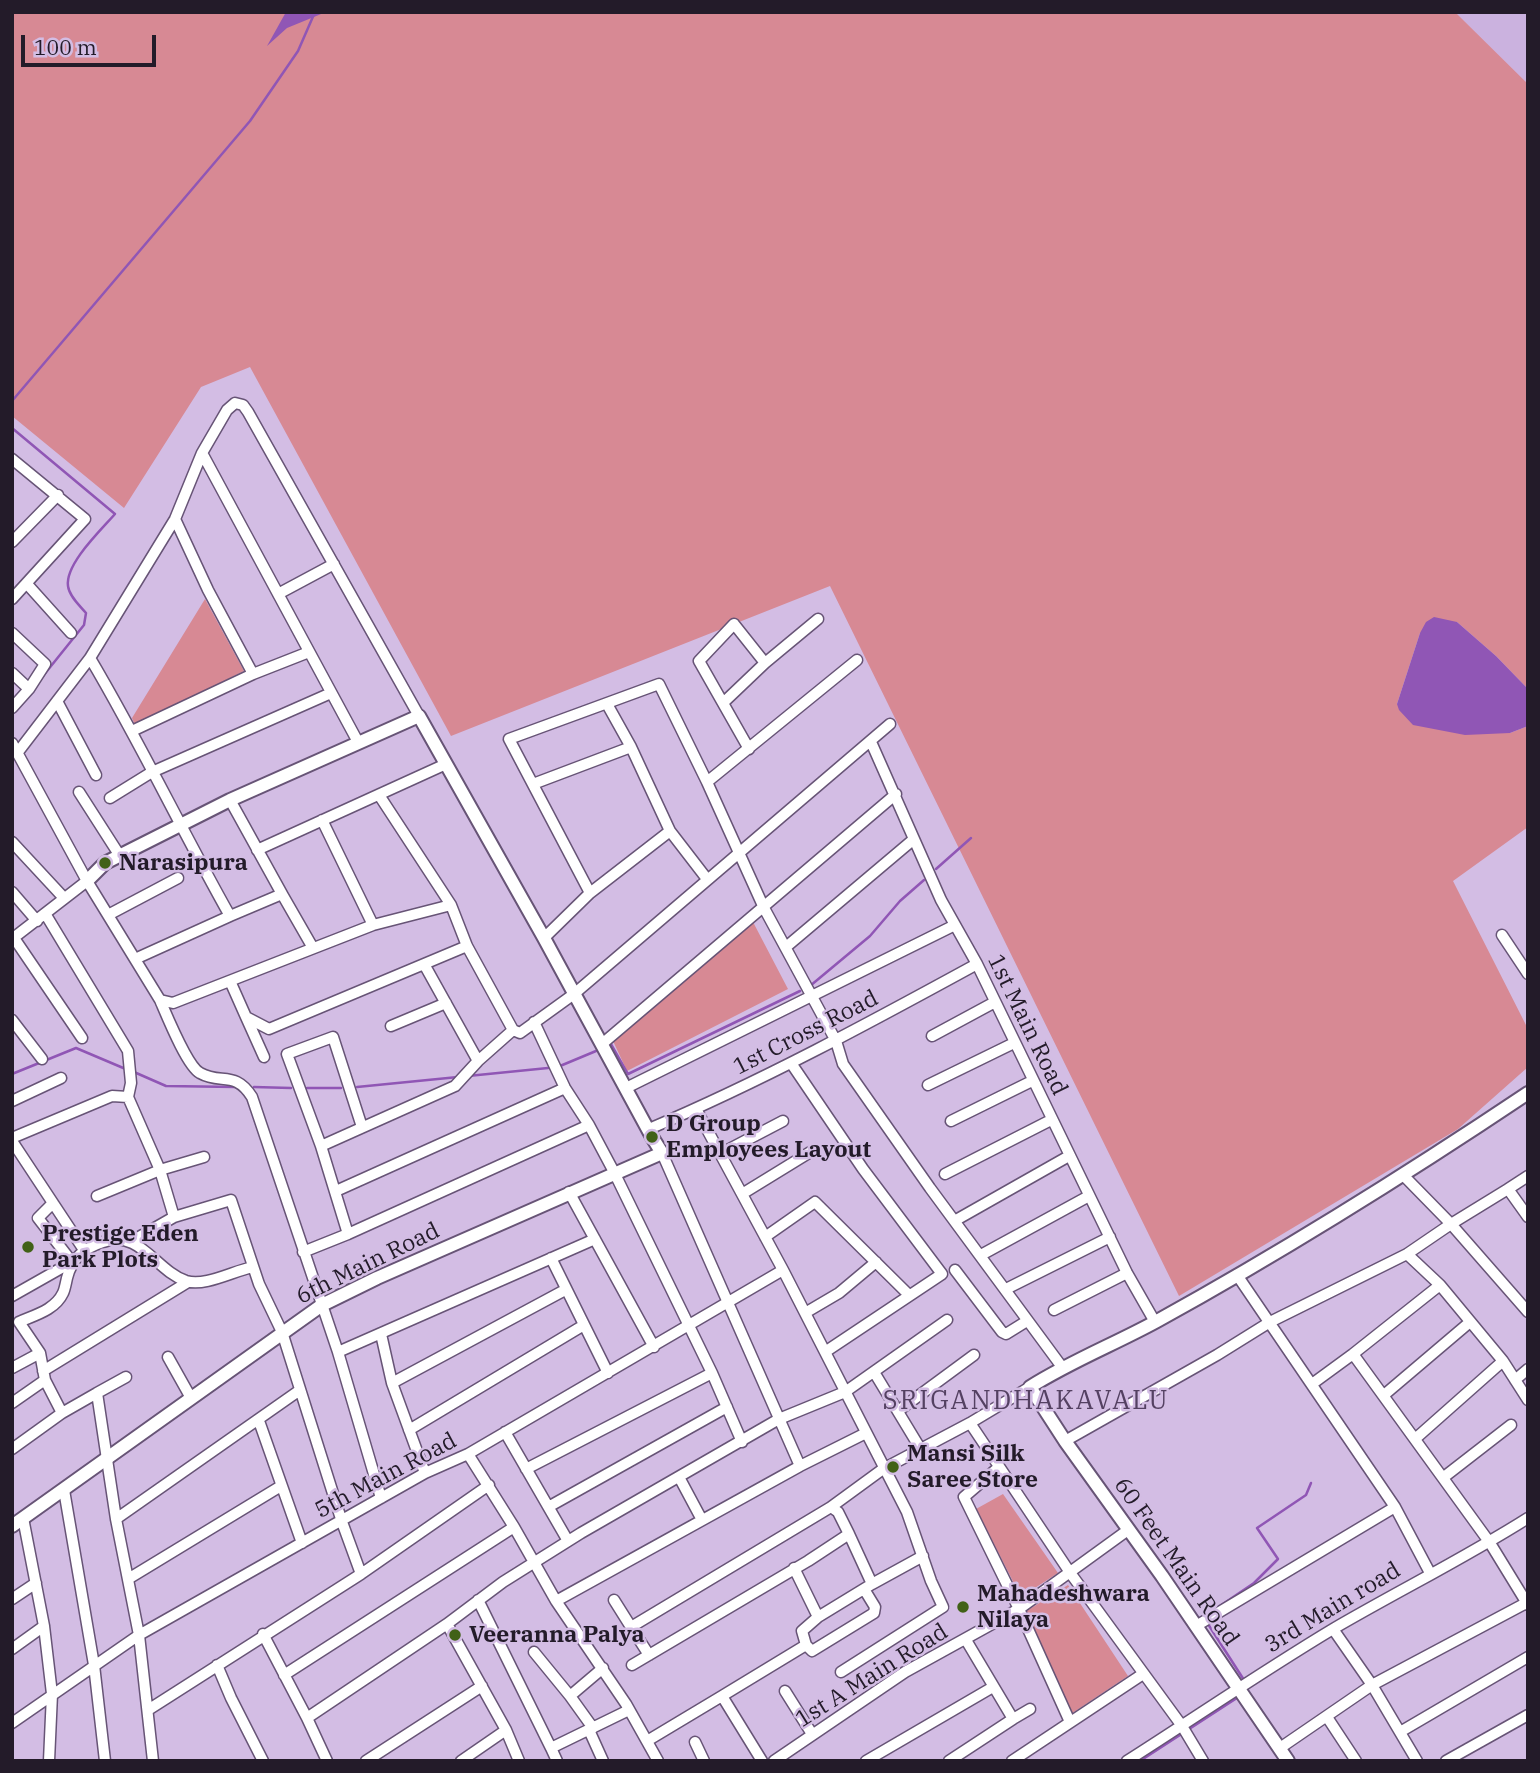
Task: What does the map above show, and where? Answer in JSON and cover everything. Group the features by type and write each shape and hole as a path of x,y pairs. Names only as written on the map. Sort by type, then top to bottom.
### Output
{"street":[{"path":"381,1498 338,1352 252,1097 242,1083 200,1074 191,1065 160,1000 87,881 15,748 57,701 90,658 175,519 202,453 227,410 235,403 243,405 334,564 662,1153 800,1466"},
{"path":"202,453 358,742"},
{"path":"12,473 16,462 85,519 12,599"},
{"path":"12,542 58,495"},
{"path":"175,519 208,590 253,674"},
{"path":"278,594 334,564"},
{"path":"27,584 71,633"},
{"path":"723,703 765,663 818,619"},
{"path":"749,749 699,661 734,624 765,663"},
{"path":"12,633 45,664 29,690 12,708"},
{"path":"132,731 253,674 309,652"},
{"path":"90,658 230,916"},
{"path":"707,782 857,660"},
{"path":"12,673 29,690"},
{"path":"590,893 509,739 659,684 764,908 836,1041 843,1064 1062,1367"},
{"path":"110,799 152,772 331,693"},
{"path":"57,701 96,775"},
{"path":"607,704 631,747 670,831 707,879"},
{"path":"82,1038 13,939 87,881 104,863 230,800 419,716"},
{"path":"379,795 452,905 467,946 513,1030 520,1033 574,994 890,724"},
{"name":"1st Main Road","path":"871,741 941,900 977,964 1051,1120 1155,1322"},
{"path":"533,784 631,747"},
{"path":"257,850 446,765"},
{"path":"79,792 120,856"},
{"path":"602,1044 896,794"},
{"path":"230,800 313,948"},
{"path":"322,820 373,925"},
{"path":"544,938 590,893 670,831"},
{"path":"786,947 915,839"},
{"path":"12,842 64,898"},
{"path":"108,915 178,878"},
{"path":"12,892 42,918 128,1051 131,1083 128,1097 160,1170 174,1217"},
{"path":"135,959 282,894"},
{"path":"160,1000 173,1003 373,925 452,905"},
{"path":"626,1088 955,925"},
{"path":"1502,934 1528,974"},
{"path":"246,1017 269,1029 467,946"},
{"path":"424,964 478,1061"},
{"name":"1st Cross Road","path":"649,1129 836,1041 977,964"},
{"path":"230,981 264,1057"},
{"path":"932,1035 995,1002"},
{"path":"391,1026 446,1003"},
{"path":"12,1020 41,1059"},
{"path":"534,1022 565,1088 614,1172 712,1373 742,1442"},
{"path":"321,1146 456,1086 478,1061 513,1030"},
{"path":"348,1234 321,1146 287,1054 333,1037 362,1127"},
{"path":"928,1085 1014,1043"},
{"path":"791,1063 863,1169 942,1275 909,1294 825,1352"},
{"path":"12,1101 61,1078"},
{"path":"951,1121 1032,1081"},
{"path":"335,1191 565,1088"},
{"path":"631,1627 831,1507 883,1469 970,1423 1062,1367 1155,1322 1404,1176 1528,1093"},
{"path":"84,1250 12,1140 112,1096 128,1097"},
{"path":"696,1109 783,1270 907,1512 943,1606 841,1672"},
{"path":"945,1174 1051,1120"},
{"path":"720,1154 783,1121"},
{"path":"303,1252 589,1125"},
{"path":"742,1194 812,1151"},
{"name":"6th Main Road","path":"18,1522 322,1305 569,1192 662,1153"},
{"path":"956,1220 1069,1156"},
{"path":"97,1196 160,1170 204,1157"},
{"path":"1404,1176 1451,1224 1528,1312"},
{"path":"1065,1441 1270,1322 1406,1254 1528,1176"},
{"path":"1508,1189 1528,1217"},
{"path":"569,1192 654,1347"},
{"path":"981,1255 1089,1196"},
{"path":"132,1241 174,1217 231,1200 253,1267 282,1332 361,1574"},
{"path":"765,1237 815,1202 909,1294"},
{"path":"53,1203 38,1218 72,1262"},
{"path":"1006,1289 1110,1237"},
{"path":"12,1296 72,1262 84,1250 104,1241 119,1239 132,1241 171,1273 188,1282"},
{"path":"338,1352 594,1239"},
{"path":"1406,1254 1440,1285 1503,1361 1528,1400"},
{"path":"551,1258 608,1373"},
{"path":"62,1413 44,1376 40,1353 16,1324 54,1305 64,1292 72,1262"},
{"path":"805,1313 839,1293 876,1262"},
{"path":"12,1403 44,1376 188,1282 207,1281 253,1267"},
{"name":"5th Main Road","path":"12,1723 139,1635 425,1473 468,1454 729,1304 783,1270"},
{"path":"955,1270 1002,1332 1011,1332 1027,1321"},
{"path":"1054,1310 1128,1273"},
{"path":"1237,1275 1395,1507 1430,1573"},
{"path":"1312,1384 1440,1285"},
{"path":"392,1383 565,1290"},
{"path":"307,1718 533,1562 779,1419 845,1392 947,1320"},
{"path":"1384,1395 1470,1322"},
{"path":"409,1430 584,1325"},
{"path":"381,1334 392,1383 425,1473"},
{"path":"12,1368 40,1353"},
{"path":"1280,1748 1372,1685 1527,1603 1490,1543 1444,1477 1353,1354"},
{"path":"898,1412 974,1355"},
{"path":"168,1357 191,1398"},
{"path":"1415,1439 1503,1361"},
{"path":"1515,1380 1528,1369"},
{"path":"874,1372 920,1448"},
{"path":"526,1469 712,1373"},
{"path":"12,1449 62,1413 126,1377"},
{"name":"60 Feet Main Road","path":"1030,1387 1128,1530 1202,1622 1288,1761"},
{"path":"116,1519 300,1390"},
{"path":"97,1393 116,1519 139,1635 153,1761"},
{"path":"550,1506 727,1407"},
{"path":"259,1421 302,1543"},
{"path":"970,1423 1070,1574 1182,1726 1203,1761"},
{"path":"1444,1477 1511,1425"},
{"path":"505,1432 568,1541"},
{"path":"556,1601 800,1466 866,1433"},
{"path":"468,1454 556,1601 629,1710 657,1761"},
{"path":"999,1467 964,1497 1070,1722"},
{"path":"679,1477 702,1520"},
{"path":"148,1710 361,1574 489,1485"},
{"path":"128,1579 281,1486"},
{"path":"64,1490 94,1665 105,1761"},
{"path":"831,1507 838,1512 849,1534 868,1586 875,1607 874,1613 812,1651 802,1631 818,1617 868,1586 923,1556"},
{"path":"1202,1622 1395,1507"},
{"name":"3rd Main road","path":"1127,1761 1333,1629 1430,1573 1490,1543 1528,1518"},
{"path":"18,1522 36,1583 44,1626 52,1694 49,1761"},
{"path":"284,1675 514,1527"},
{"name":"1st A Main Road","path":"774,1761 905,1672 1019,1609 1128,1530"},
{"path":"632,1665 849,1534"},
{"path":"794,1568 818,1617"},
{"path":"12,1599 36,1583"},
{"path":"478,1600 557,1761"},
{"path":"614,1600 649,1655"},
{"path":"447,1623 506,1730 519,1761"},
{"path":"12,1648 44,1626"},
{"path":"1333,1629 1372,1685 1417,1761"},
{"path":"264,1634 327,1761"},
{"path":"965,1640 1013,1719"},
{"path":"647,1741 807,1645"},
{"path":"534,1652 570,1696 591,1729 603,1761"},
{"path":"1400,1732 1528,1657"},
{"path":"217,1665 263,1761"},
{"path":"570,1696 603,1668"},
{"path":"1012,1761 1143,1674"},
{"path":"366,1761 482,1686"},
{"path":"866,1761 993,1687"},
{"path":"785,1691 812,1734"},
{"path":"722,1696 762,1761"},
{"path":"957,1759 1030,1709"},
{"path":"551,1748 629,1710"},
{"path":"1446,1761 1528,1715"},
{"path":"1327,1717 1356,1761"},
{"path":"461,1761 506,1730"},
{"path":"695,1742 704,1761"}],"shaded area":[{"path":"12,12 1455,12 1528,84 1528,689 1457,622 1420,633 1397,704 1510,733 1528,726 1528,827 1453,881 1528,1029 1528,1067 1458,1129 1179,1296 830,586 451,736 250,367 201,387 124,508 12,416"},
{"path":"286,12 326,12 287,28 267,46"},
{"path":"1455,12 1528,12 1528,84"},
{"path":"205,599 244,671 135,725 132,718"},
{"path":"1434,617 1457,622 1528,689 1528,726 1510,733 1465,735 1413,725 1399,710 1397,704 1420,633 1426,622"},
{"path":"753,922 788,989 627,1071 613,1041"},
{"path":"1003,1494 1058,1573 1021,1597 976,1509"},
{"path":"1068,1585 1128,1676 1071,1714 1025,1612"}],"waterway":[{"path":"12,401 250,121 298,51 315,12"},
{"path":"12,428 115,514 85,548 72,568 68,586 86,613 84,625 43,676"},
{"path":"936,869 971,838"},
{"path":"810,986 870,936 900,901 924,880"},
{"path":"611,1044 628,1074 800,991"},
{"path":"12,1074 76,1048 128,1070"},
{"path":"560,1066 596,1051"},
{"path":"468,1076 548,1068"},
{"path":"134,1072 166,1086 236,1087"},
{"path":"357,1087 458,1077"},
{"path":"254,1087 291,1088"},
{"path":"307,1088 341,1088"},
{"path":"1211,1612 1254,1583 1278,1559 1257,1528 1306,1495 1311,1483"},
{"path":"1208,1624 1244,1680"},
{"path":"1140,1761 1240,1696"}],"place":[{"name":"Narasipura","path":"105,863"},
{"name":"D Group Employees Layout","path":"652,1137"},
{"name":"Prestige Eden Park Plots","path":"28,1247"},
{"name":"Mansi Silk Saree Store","path":"893,1467"},
{"name":"Mahadeshwara Nilaya","path":"963,1607"},
{"name":"Veeranna Palya","path":"455,1635"}],"district":[{"name":"SRIGANDHAKAVALU","path":"1026,1401"}]}
